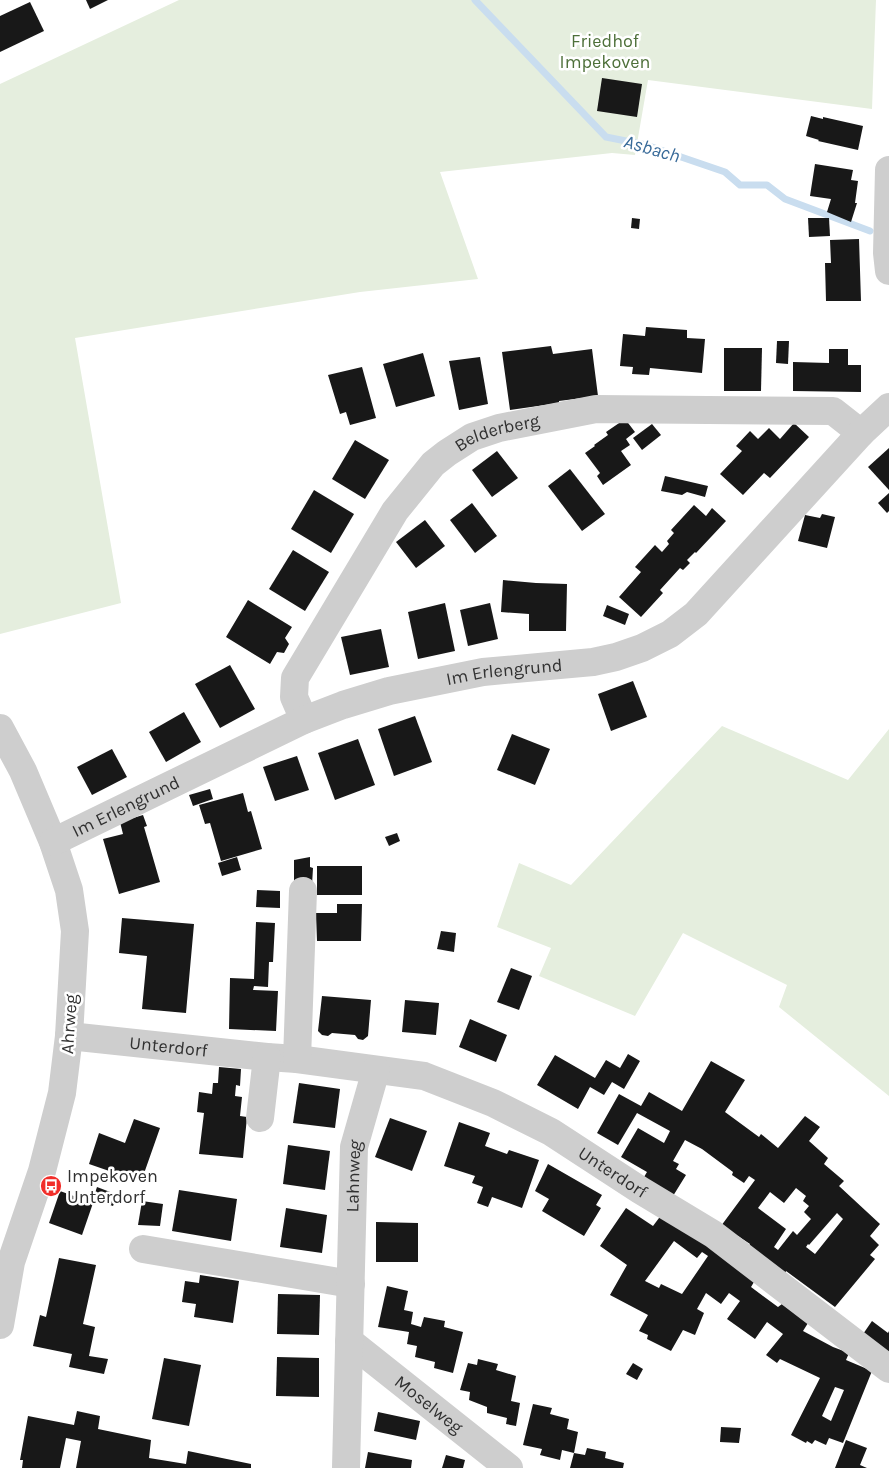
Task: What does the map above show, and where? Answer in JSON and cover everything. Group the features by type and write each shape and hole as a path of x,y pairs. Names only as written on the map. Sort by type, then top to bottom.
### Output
{"street":[{"path":"889,170 887,253 889,270"},
{"name":"Im Erlengrund","path":"53,842 304,720 343,705 389,691 483,672 593,662 616,657 642,648 670,634 696,614 861,433 889,407"},
{"name":"Belderberg","path":"304,720 294,697 295,678 395,511 432,464 472,437 499,428 596,409 833,411 861,433"},
{"name":"Ahrweg","path":"0,728 24,771 53,842 69,890 75,931 69,1036 62,1093 42,1171 11,1262 0,1325"},
{"path":"297,1059 303,891"},
{"name":"Unterdorf","path":"69,1036 297,1059 424,1076 493,1103 550,1132 712,1234 889,1369"},
{"path":"260,1118 267,1057"},
{"name":"Lahnweg","path":"346,1468 354,1147 376,1070"},
{"path":"143,1249 351,1284"},
{"name":"Moselweg","path":"350,1341 509,1468"}],"green space":[{"name":"Friedhof Impekoven","path":"179,0 876,0 872,109 648,80 635,155 612,153 440,172 478,279 360,292 75,338 121,603 0,634 0,84"},
{"path":"722,726 848,780 889,729 889,1096 779,1007 787,985 683,933 635,1016 539,976 551,948 497,927 519,863 571,885"}],"building":[{"path":"86,0 108,0 90,9"},
{"path":"30,2 44,31 0,52 0,16"},
{"path":"602,78 642,84 637,117 597,111"},
{"path":"811,116 863,126 858,150 818,141 806,136"},
{"path":"815,164 853,170 851,180 858,181 855,203 857,203 851,222 827,212 831,199 810,196"},
{"path":"632,218 640,219 639,229 631,228"},
{"path":"808,218 829,218 830,236 809,237"},
{"path":"859,239 861,301 826,301 825,263 831,263 830,240"},
{"path":"646,327 687,330 687,338 705,339 702,373 650,368 649,375 632,374 633,367 620,366 623,334 645,336"},
{"path":"777,341 789,341 788,364 776,363"},
{"path":"551,346 553,354 592,349 598,396 510,410 502,352"},
{"path":"724,348 762,348 761,391 724,391"},
{"path":"829,349 848,349 848,365 861,365 861,392 793,391 793,362 829,363"},
{"path":"423,353 435,396 396,407 383,364"},
{"path":"480,357 488,404 459,410 449,361"},
{"path":"362,367 376,418 350,425 346,412 340,414 328,375"},
{"path":"625,419 635,432 626,439 630,445 621,451 631,465 603,485 597,476 600,473 585,453 608,435 606,432"},
{"path":"794,423 809,437 770,478 764,473 743,495 720,474 742,451 736,446 750,431 758,439 769,428 780,439"},
{"path":"652,424 661,435 642,450 633,438"},
{"path":"355,440 389,460 365,499 332,479"},
{"path":"889,448 889,490 868,467"},
{"path":"497,451 518,478 492,497 472,470"},
{"path":"570,469 605,514 582,531 548,486"},
{"path":"665,476 708,486 705,497 687,492 682,495 661,491"},
{"path":"314,490 354,514 331,553 291,529"},
{"path":"889,493 889,511 887,513 878,503"},
{"path":"472,503 497,536 475,553 450,520"},
{"path":"694,505 706,516 712,508 726,521 687,560 690,563 683,570 680,568 660,590 663,593 641,617 619,597 641,572 635,567 655,545 662,552 669,544 667,541 674,533 671,530"},
{"path":"822,514 835,517 827,548 798,541 805,515 820,518"},
{"path":"425,520 445,546 416,568 396,542"},
{"path":"293,550 329,572 305,611 269,589"},
{"path":"503,580 567,584 566,631 529,631 529,614 501,612"},
{"path":"248,600 292,627 285,638 289,644 284,653 277,652 270,664 226,637"},
{"path":"445,603 455,651 418,659 408,612"},
{"path":"490,603 498,639 468,646 460,610"},
{"path":"607,605 629,614 625,625 603,616"},
{"path":"381,629 389,667 350,675 341,637"},
{"path":"230,665 255,709 220,728 195,684"},
{"path":"633,681 647,717 611,731 598,694"},
{"path":"184,712 201,742 166,762 149,732"},
{"path":"415,716 432,762 394,776 378,729"},
{"path":"512,734 550,749 535,785 497,770"},
{"path":"358,739 375,785 335,800 318,753"},
{"path":"112,749 127,777 92,795 77,767"},
{"path":"297,756 309,790 275,801 263,767"},
{"path":"210,789 213,799 193,806 189,795"},
{"path":"243,793 248,812 251,811 262,849 221,861 210,823 205,824 199,805"},
{"path":"143,815 147,826 144,827 160,882 119,894 103,839 123,834 120,822"},
{"path":"397,833 400,841 389,846 385,837"},
{"path":"237,857 241,870 222,876 218,863"},
{"path":"310,857 310,867 313,868 312,885 294,885 294,860"},
{"path":"317,866 362,866 362,895 317,895"},
{"path":"257,890 280,891 280,908 256,907"},
{"path":"337,904 362,904 361,941 317,941 316,913 337,913"},
{"path":"122,918 194,924 186,1013 142,1009 147,956 119,953"},
{"path":"256,922 275,923 273,962 269,962 268,987 254,986 253,990 278,991 276,1031 229,1029 230,978 254,979"},
{"path":"441,931 456,933 454,952 437,949"},
{"path":"511,968 532,976 519,1010 497,1002"},
{"path":"322,996 371,1000 368,1036 363,1040 358,1039 355,1035 332,1033 328,1036 322,1035 318,1031"},
{"path":"405,1000 439,1003 436,1035 402,1032"},
{"path":"470,1019 507,1035 496,1062 459,1047"},
{"path":"628,1054 640,1061 624,1089 612,1082 604,1095 590,1087 578,1109 537,1085 555,1055 595,1078 606,1060 620,1068"},
{"path":"711,1061 745,1080 725,1112 759,1137 761,1134 778,1148 805,1116 820,1127 809,1141 828,1158 824,1164 844,1181 839,1186 880,1224 870,1236 879,1245 870,1255 875,1259 835,1307 786,1271 785,1274 749,1246 750,1244 721,1226 755,1180 749,1176 744,1183 732,1175 733,1172 702,1149 685,1140 673,1161 679,1164 676,1169 686,1175 673,1196 644,1177 647,1172 621,1157 638,1128 664,1143 670,1131 637,1113 618,1145 597,1133 619,1094 641,1106 649,1092 682,1111","holes":["796,1188 806,1196 803,1201 809,1206 804,1212 811,1219 797,1235 793,1231 778,1250 774,1247 786,1229 758,1208 770,1192 784,1203","837,1213 843,1219 815,1254 806,1247"]},
{"path":"219,1067 241,1069 240,1086 236,1085 235,1096 242,1097 240,1116 247,1117 243,1158 199,1154 204,1113 197,1112 199,1092 212,1094 213,1083 218,1083"},
{"path":"299,1083 340,1089 335,1128 293,1123"},
{"path":"390,1118 427,1131 412,1171 375,1157"},
{"path":"134,1119 160,1128 141,1182 89,1164 99,1133 125,1143"},
{"path":"459,1122 490,1133 485,1146 507,1154 509,1150 539,1160 522,1208 492,1197 488,1207 477,1203 483,1187 472,1183 475,1176 444,1166"},
{"path":"288,1145 330,1151 325,1190 283,1184"},
{"path":"548,1164 602,1195 596,1205 601,1208 584,1236 542,1211 549,1199 535,1191"},
{"path":"97,1187 118,1195 113,1206 93,1199"},
{"path":"179,1190 237,1199 231,1241 172,1231"},
{"path":"60,1191 93,1203 82,1235 49,1223"},
{"path":"142,1201 163,1204 160,1226 138,1225"},
{"path":"286,1208 327,1215 322,1253 280,1247"},
{"path":"626,1208 653,1226 665,1210 757,1277 751,1287 778,1307 782,1304 808,1323 803,1331 849,1353 846,1360 872,1371 843,1443 829,1438 826,1445 815,1440 812,1444 791,1435 820,1378 780,1359 777,1363 766,1355 783,1334 767,1322 755,1339 727,1319 740,1301 729,1293 721,1304 706,1293 697,1309 704,1313 695,1335 683,1330 671,1351 647,1339 648,1335 639,1331 648,1315 610,1295 627,1265 600,1246","holes":["674,1241 697,1258 702,1252 708,1256 682,1294 661,1284 659,1288 645,1281","835,1387 844,1390 831,1421 822,1416"]},
{"path":"376,1222 418,1223 418,1262 376,1262"},
{"path":"59,1258 96,1265 83,1324 95,1327 89,1356 108,1359 104,1374 69,1367 72,1354 33,1346 40,1315 46,1317"},
{"path":"200,1275 239,1281 233,1323 194,1317 196,1304 182,1302 185,1281 199,1283"},
{"path":"387,1286 408,1291 404,1310 413,1312 411,1324 421,1327 424,1317 445,1321 444,1327 463,1332 453,1373 434,1368 435,1362 415,1357 417,1346 407,1344 409,1332 378,1327"},
{"path":"278,1294 320,1295 319,1335 277,1334"},
{"path":"872,1321 888,1333 889,1331 889,1358 861,1337"},
{"path":"277,1357 319,1358 319,1397 276,1396"},
{"path":"164,1358 201,1365 189,1426 152,1419"},
{"path":"478,1359 498,1364 496,1370 516,1376 511,1401 520,1403 516,1426 506,1424 507,1418 487,1413 487,1407 469,1400 470,1392 460,1390 468,1363 477,1365"},
{"path":"633,1363 643,1369 637,1380 626,1374"},
{"path":"533,1404 552,1408 550,1414 569,1419 567,1429 578,1432 574,1453 562,1450 560,1460 540,1455 542,1449 523,1445"},
{"path":"77,1411 100,1416 98,1429 151,1440 149,1458 186,1464 188,1451 251,1464 251,1468 76,1468 81,1441 66,1438 60,1468 22,1468 23,1460 20,1460 28,1416 74,1425"},
{"path":"378,1412 420,1421 416,1440 374,1431"},
{"path":"721,1427 741,1428 739,1443 720,1442"},
{"path":"846,1440 867,1448 860,1465 867,1468 835,1468"},
{"path":"587,1448 606,1452 605,1458 624,1463 623,1468 570,1468 574,1453 585,1455"},
{"path":"368,1452 412,1460 411,1468 365,1468"},
{"path":"446,1455 465,1460 463,1468 442,1468"}],"waterway":[{"name":"Asbach","path":"475,0 606,137 646,145 725,172 740,185 767,185 785,199 870,231"}],"place":[{"name":"Impekoven Unterdorf","path":"51,1186"}]}
